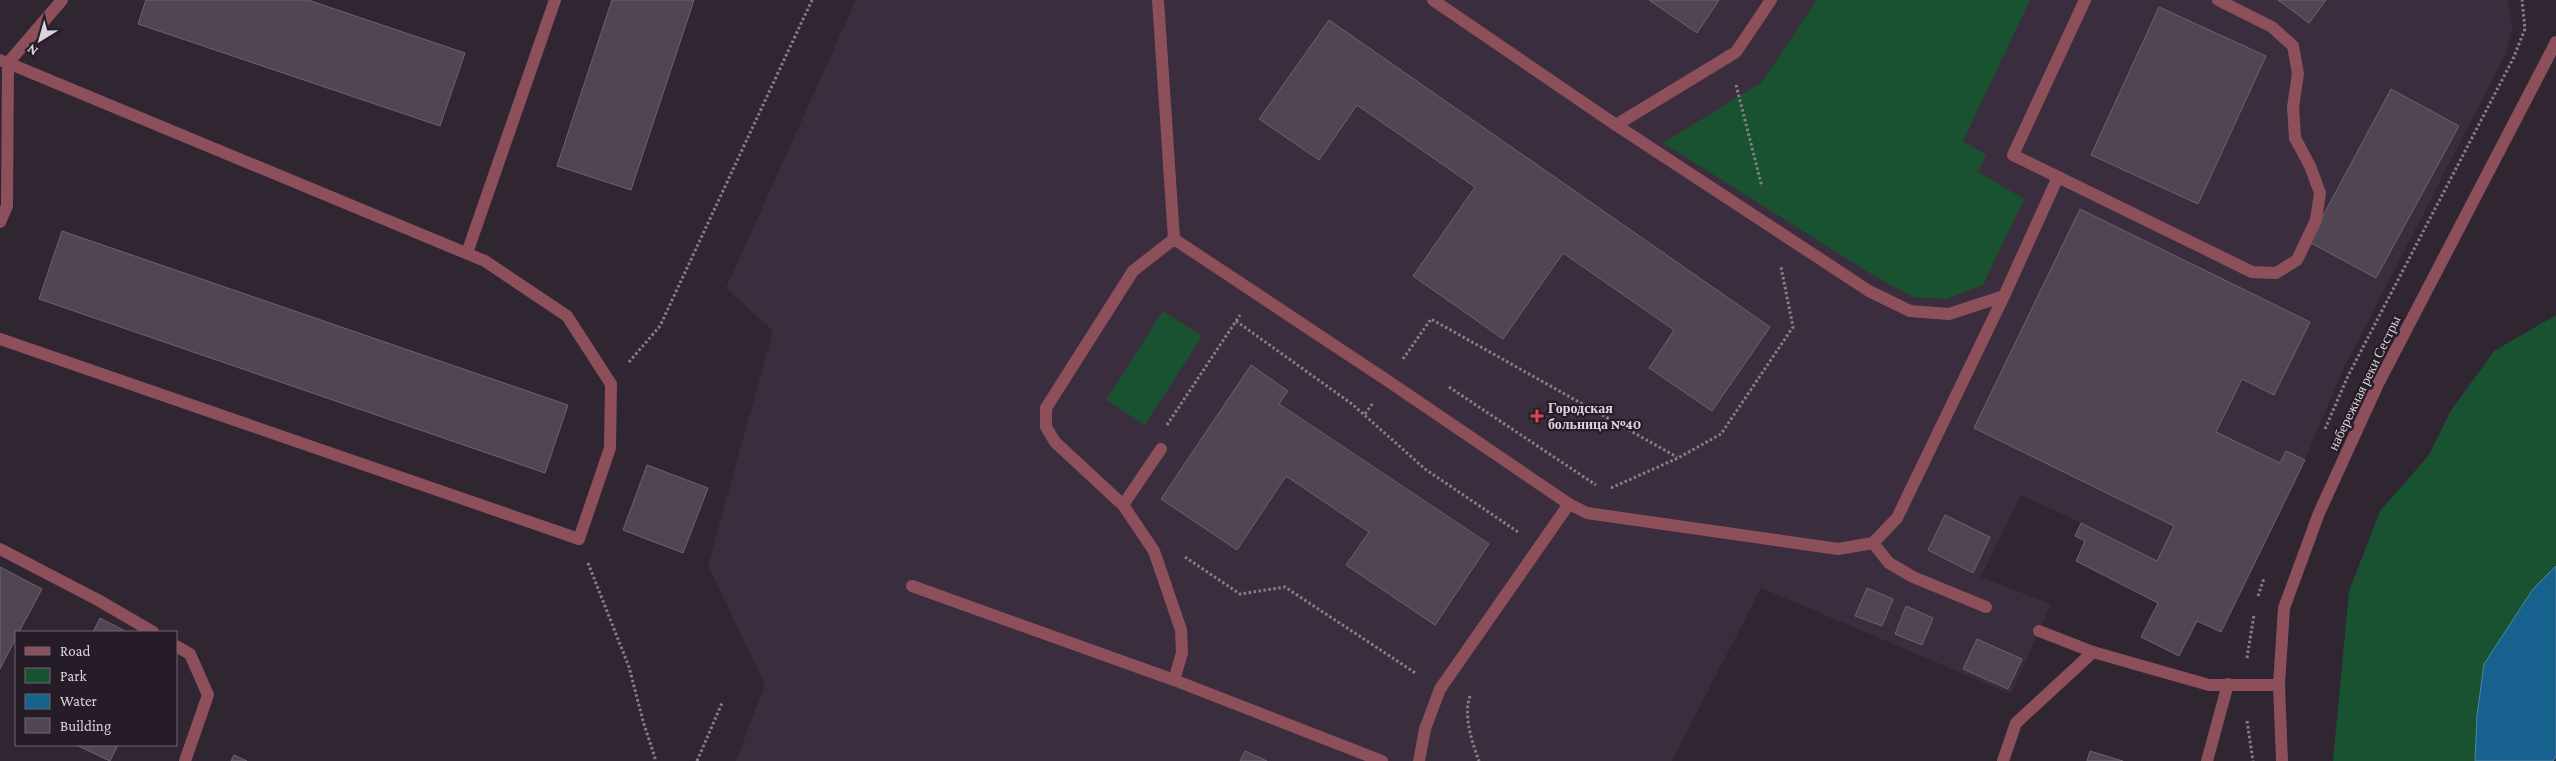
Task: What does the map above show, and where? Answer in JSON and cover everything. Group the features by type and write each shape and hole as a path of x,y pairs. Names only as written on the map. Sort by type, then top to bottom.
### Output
{"street":[{"path":"0,222 8,206 4,62 62,0"},
{"path":"467,253 555,0"},
{"path":"1158,0 1174,239"},
{"path":"1432,0 1616,125 1869,291 1910,311 1949,314 2004,296"},
{"path":"1616,125 1736,52 1771,0"},
{"path":"2086,0 2013,155 2252,272 2276,273 2297,260 2316,220 2320,193 2310,166 2295,138 2293,107 2298,74 2293,46 2272,27 2218,0"},
{"name":"набережная реки Сестры","path":"2282,761 2279,685 2284,608 2319,513 2378,384 2556,42"},
{"path":"0,339 579,539 610,448 611,384 567,316 485,261 4,62"},
{"path":"1174,239 1569,504 1587,514 1838,549 1873,543 1897,518 2004,296 2058,177"},
{"path":"1174,239 1133,271 1046,408 1046,427 1056,442 1122,505 1154,551 1181,630 1182,653 1174,680"},
{"path":"1122,505 1161,449"},
{"path":"1419,761 1425,729 1440,689 1569,504"},
{"path":"1873,543 1889,563 1913,577 1986,607"},
{"path":"0,550 98,600 151,631"},
{"path":"912,586 1174,680 1382,761"},
{"path":"2039,631 2093,652 2209,685 2279,685"},
{"path":"178,647 190,654 208,695 185,761"},
{"path":"2003,761 2016,723 2093,652"},
{"path":"2207,761 2228,684"}],"path":[{"path":"611,384 660,326 812,0"},
{"path":"1587,514 1604,490 1678,458 1721,434 1793,327 1772,228 1734,77"},
{"path":"1364,414 1431,319 1678,458"},
{"path":"1236,321 1364,414 1425,469 1540,546"},
{"path":"579,539 629,667 642,721 656,761"},
{"path":"1154,551 1178,552 1240,594 1285,587 1467,705"},
{"path":"1473,688 1467,705 1473,745 1478,761"},
{"path":"697,761 722,703"}],"shaded area":[{"name":"Городская больница №40","path":"856,0 2507,0 2513,26 2505,55 2342,372 2305,460 2221,632 2197,621 2179,656 2141,637 2158,602 2076,561 2085,541 2075,536 2081,523 2021,495 1981,577 2051,604 2011,694 1761,588 1672,761 736,761 765,685 708,565 773,331 726,288"}],"green space":[{"path":"1817,0 2030,0 1963,141 1986,155 1978,172 2024,199 1983,285 1946,299 1914,297 1876,277 1663,143 1762,82"},
{"path":"1163,311 1202,336 1145,425 1106,400"},
{"path":"2556,315 2556,566 2533,589 2484,664 2477,715 2475,761 2333,761 2349,591 2380,511 2429,455 2450,412 2494,351"}],"water":[{"path":"2556,566 2556,757 2553,761 2475,761 2477,715 2484,664 2533,589"}],"building":[{"path":"146,0 308,0 465,53 440,126 138,24"},
{"path":"612,0 694,0 631,190 557,166"},
{"path":"1649,0 1719,0 1697,33"},
{"path":"2278,0 2326,0 2309,23"},
{"path":"2159,7 2266,56 2198,204 2091,155"},
{"path":"1329,20 1770,327 1712,411 1649,368 1674,330 1563,253 1503,339 1413,276 1475,187 1357,105 1319,160 1259,119"},
{"path":"2391,89 2459,126 2376,278 2309,242"},
{"path":"2080,209 2310,322 2274,395 2242,379 2216,432 2280,463 2286,451 2305,460 2221,632 2197,621 2179,656 2141,637 2158,603 2076,561 2085,541 2075,536 2081,523 2157,561 2174,526 1974,428"},
{"path":"62,231 568,405 545,473 39,299"},
{"path":"1251,365 1288,391 1279,404 1489,544 1435,625 1346,565 1369,532 1286,476 1237,550 1161,499"},
{"path":"647,465 708,488 683,553 623,530"},
{"path":"1945,515 1990,537 1973,573 1928,550"},
{"path":"0,567 42,589 20,631 15,631 15,640 0,669"},
{"path":"1867,588 1893,599 1882,626 1855,616"},
{"path":"1906,606 1933,618 1922,645 1895,634"},
{"path":"100,618 125,631 94,631"},
{"path":"1977,639 2022,659 2008,689 1963,669"},
{"path":"78,746 118,746 110,761"},
{"path":"1245,751 1267,761 1240,761"},
{"path":"2090,751 2123,761 2087,761"},
{"path":"234,755 247,761 231,761"}],"place":[{"name":"Городская больница №40","path":"1537,416"}]}
